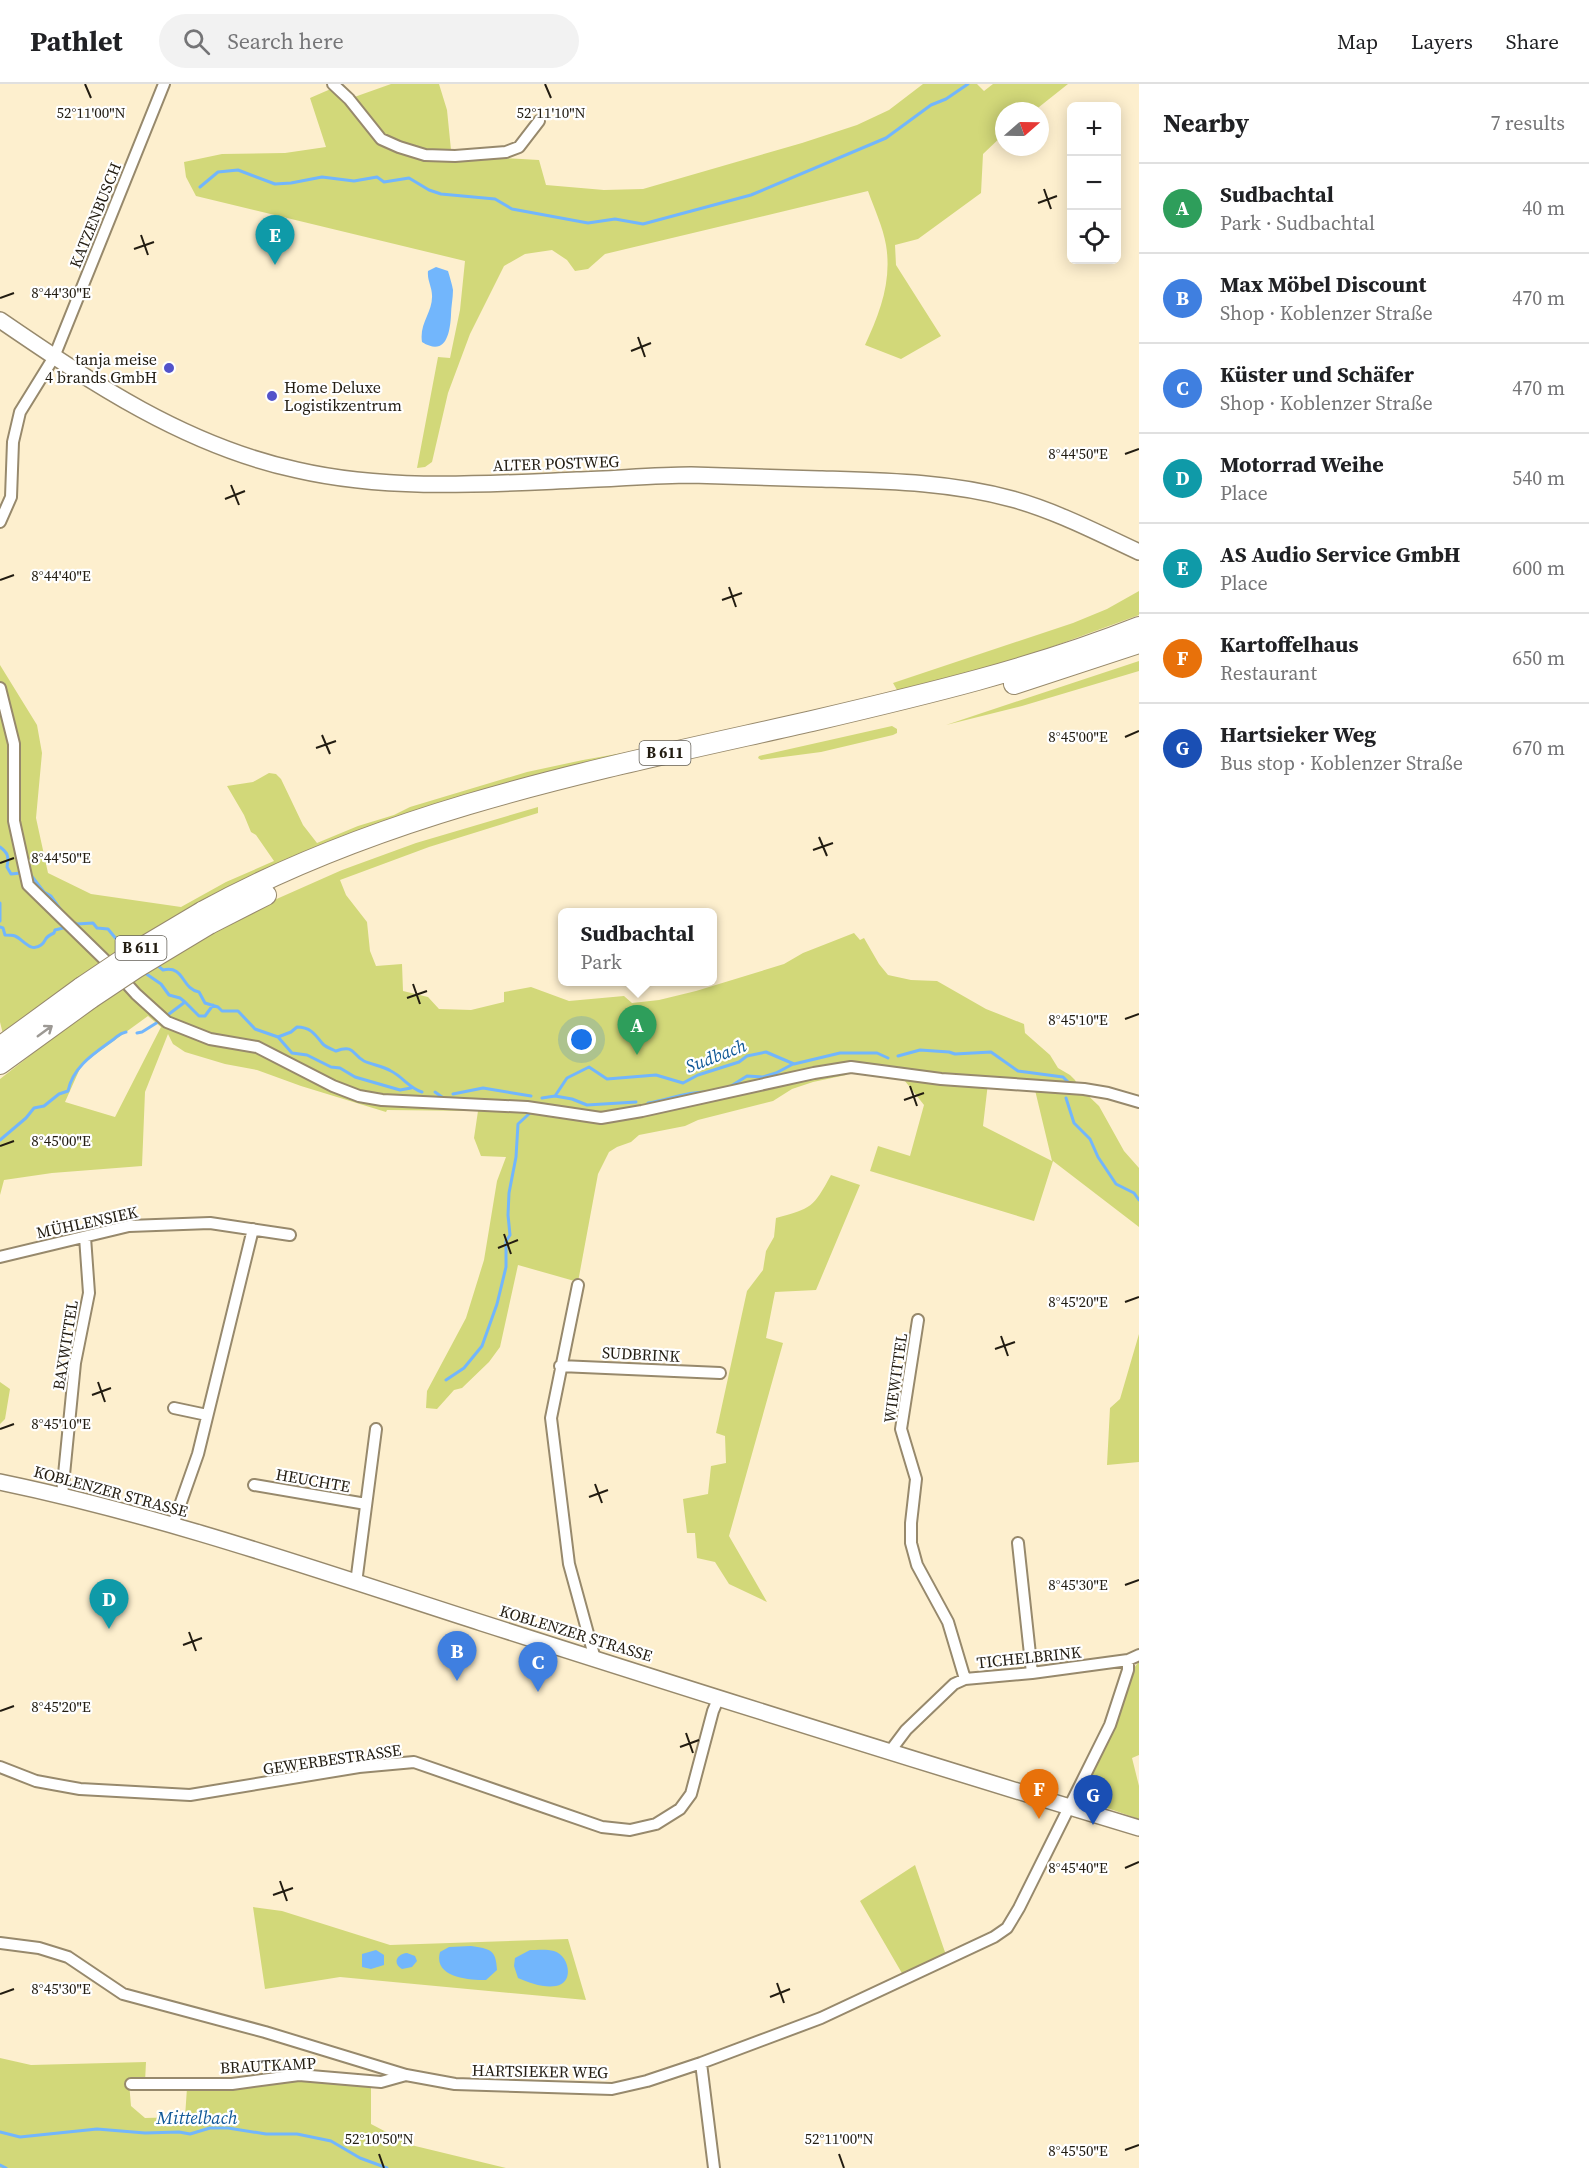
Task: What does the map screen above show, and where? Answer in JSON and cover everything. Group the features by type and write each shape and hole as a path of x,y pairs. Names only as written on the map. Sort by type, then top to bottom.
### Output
{"highway":[{"name":"B 611","path":"206,918 282,872 333,850 482,799 610,766 954,687 1106,641 1139,627"},
{"name":"B 611","path":"0,1064 138,950 206,918 339,862 486,812 597,783 958,699 1040,677 1139,643"},
{"name":"B 611","path":"0,1047 86,992"}],"main road":[{"name":"ALTER POSTWEG","path":"0,320 101,388 129,403 217,446 294,470 322,475 422,484 516,483 688,475 872,480 950,485 1014,500 1073,521 1139,552"},
{"name":"KOBLENZER STRASSE","path":"0,1482 62,1495 173,1525 824,1732 891,1750 1139,1828"}],"street":[{"name":"KATZENBUSCH","path":"0,522 11,498 13,442 20,412 54,357 164,84"},
{"path":"333,84 349,99 381,139 424,155 455,156 506,152 519,147 539,122"},
{"path":"0,688 14,744 14,821 28,885 166,1022 210,1039 257,1047 333,1086 359,1096 382,1100 527,1107 601,1118 642,1112 814,1073 851,1067 953,1080 1084,1089 1139,1102"},
{"name":"MÜHLENSIEK","path":"0,1257 129,1226 210,1223 290,1235"},
{"path":"173,1525 198,1454 253,1229"},
{"name":"BAXWITTEL","path":"62,1495 75,1363 88,1293 85,1237"},
{"path":"578,1285 551,1418 569,1564 596,1659"},
{"name":"WIEWITTEL","path":"918,1320 901,1429 916,1479 911,1544 917,1565 948,1622 964,1679"},
{"name":"SUDBRINK","path":"560,1366 720,1373"},
{"path":"174,1408 207,1415"},
{"name":"HEUCHTE","path":"356,1582 376,1429"},
{"name":"HEUCHTE","path":"254,1485 366,1504"},
{"path":"1018,1543 1032,1673"},
{"name":"TICHELBRINK","path":"891,1750 906,1730 954,1684 964,1679 1032,1673 1128,1660 1139,1655"},
{"path":"1069,1807 1110,1725 1128,1670 1128,1660"},
{"name":"GEWERBESTRASSE","path":"0,1767 36,1781 80,1789 190,1795 359,1767 414,1762 602,1827 630,1830 656,1824 680,1809 691,1794 713,1711 719,1697"},
{"name":"HARTSIEKER WEG","path":"0,1943 39,1948 68,1957 123,1994 265,2032 406,2075 455,2084 612,2089 646,2081 701,2063 821,2018 994,1937 1007,1928 1019,1908 1069,1807"},
{"path":"701,2063 714,2168"},
{"name":"BRAUTKAMP","path":"131,2084 232,2084 299,2075 381,2082 406,2075"}],"green space":[{"path":"391,84 439,84 447,110 452,160 504,158 539,160 546,185 604,190 643,189 857,125 889,110 923,84 977,84 984,91 993,84 1068,84 1045,102 995,102 995,143 983,154 981,193 918,239 895,245 896,265 941,336 901,359 865,345 880,309 887,271 885,238 868,191 605,254 588,269 575,271 567,260 552,250 525,254 504,266 470,334 448,393 432,462 425,467 417,468 438,357 450,358 460,310 465,261 196,196 186,177 184,162 222,154 285,153 326,147 310,98 333,88 346,100"},
{"path":"1139,591 1139,615 1024,657 913,688 897,690 893,683 1073,623 1107,609"},
{"path":"1139,661 1139,671 1022,706 946,725"},
{"path":"0,665 37,725 42,753 36,818 48,873 91,894 181,907 226,882 274,861 256,835 251,832 227,786 253,782 269,773 276,774 281,779 303,825 317,843 410,807 527,772 656,747 279,864 243,914 342,870 416,843 538,807 538,813 429,847 340,880 346,895 367,922 370,951 376,966 402,964 403,991 428,997 439,1009 471,1010 504,1002 504,992 531,987 569,1001 624,996 632,1003 659,1000 717,986 784,964 803,953 854,933 860,940 864,938 888,975 911,980 937,981 986,1009 1024,1024 1025,1033 1050,1055 1058,1068 1070,1075 1099,1106 1124,1151 1139,1168 1139,1227 1053,1161 1034,1221 870,1171 878,1146 910,1156 924,1105 901,1076 850,1070 846,1075 792,1089 773,1101 698,1120 685,1126 639,1135 631,1142 609,1152 598,1174 578,1282 518,1265 500,1347 489,1362 462,1388 454,1390 437,1409 426,1408 427,1391 466,1318 484,1260 497,1181 506,1157 481,1156 474,1138 478,1111 387,1110 386,1112 257,1070 225,1064 185,1052 173,1044 168,1034 145,1092 142,1166 52,1173 4,1180 0,1195 0,1079 95,1005 3,1034 0,1022","holes":["148,1016 161,1027 115,1117 65,1102 82,1064","988,1083 1035,1090 1052,1161 983,1126"]},
{"path":"892,726 897,729 897,733 893,735 821,752 761,760 758,758 759,756"},
{"path":"831,1175 860,1185 816,1290 775,1292 766,1338 783,1343 729,1536 767,1602 729,1584 715,1562 697,1558 695,1533 687,1533 683,1499 708,1494 711,1466 726,1463 725,1436 716,1433 747,1291 763,1270 766,1251 774,1237 776,1218 797,1212 810,1205 820,1194"},
{"path":"1139,1334 1139,1462 1107,1465 1110,1408 1120,1399"},
{"path":"0,1382 10,1389 5,1419 0,1424"},
{"path":"1139,1661 1139,1755 1132,1758 1139,1786 1139,1819 1081,1799 1113,1727 1132,1671"},
{"path":"915,1865 946,1955 903,1975 860,1901"},
{"path":"253,1907 282,1911 390,1945 568,1939 586,2000 340,1977 265,1989"},
{"path":"0,2058 31,2065 146,2062 145,2082 129,2082 131,2106 145,2118 185,2117 187,2088 300,2078 371,2083 371,2124 411,2145 506,2168 0,2168"}],"water":[{"path":"436,267 448,271 453,290 448,335 445,341 437,347 422,342 422,329 432,301 428,271"},
{"path":"471,1946 491,1951 495,1958 497,1970 486,1980 462,1978 447,1972 442,1967 439,1960 440,1952 449,1947"},
{"path":"376,1950 384,1955 384,1965 371,1969 362,1967 362,1954"},
{"path":"530,1950 548,1950 559,1954 568,1969 566,1980 556,1986 547,1986 518,1978 514,1966 515,1958"},
{"path":"407,1953 415,1956 417,1961 412,1967 402,1969 397,1964 397,1959"}],"waterway":[{"path":"200,187 218,172 238,170 275,184 322,177 354,181 377,177 384,182 409,178 441,194 495,199 512,209 588,223 615,219 643,224 751,195 886,138 931,105 946,99 968,84"},
{"path":"0,847 7,855 7,867 11,874 21,873"},
{"path":"30,874 61,910"},
{"path":"0,903 0,921"},
{"name":"Sudbach","path":"71,921 77,924 93,923 97,928 108,929 117,940 136,943"},
{"name":"Sudbach","path":"0,927 3,928 5,935 15,936 33,947 41,945 55,930 63,928"},
{"name":"Sudbach","path":"157,965 163,970 170,969 179,974 189,987 199,992 205,1003 218,1007 222,1011 238,1011 255,1029 278,1037 292,1053 307,1055 331,1067 340,1068 355,1077 400,1090 411,1088"},
{"name":"Sudbach","path":"145,973 161,984 169,995 180,998 199,1016 205,1016 213,1005"},
{"path":"169,1014 185,1002"},
{"path":"137,1033 158,1022"},
{"name":"Sudbach","path":"278,1037 297,1027 305,1028 326,1047 336,1051 342,1049 353,1051 360,1059 391,1071 422,1092"},
{"path":"0,1140 34,1108 44,1106 59,1094 68,1091 80,1067 92,1055 126,1032"},
{"name":"Sudbach","path":"898,1056 920,1050 955,1054 991,1052 1018,1071 1063,1077 1069,1083"},
{"name":"Sudbach","path":"555,1096 567,1078 589,1067 607,1079 656,1075 683,1083 698,1075 739,1062 747,1056 766,1052 794,1064 840,1053 877,1053 888,1058"},
{"name":"Sudbach","path":"731,1086 747,1076 763,1077 793,1064"},
{"name":"Sudbach","path":"453,1094 483,1088 531,1096"},
{"name":"Sudbach","path":"435,1092 442,1097"},
{"name":"Sudbach","path":"648,1103 690,1093 705,1092"},
{"name":"Sudbach","path":"542,1098 555,1096 587,1105 636,1102"},
{"name":"Sudbach","path":"1066,1098 1074,1123 1090,1139 1098,1157 1116,1184 1134,1193 1139,1200"},
{"path":"446,1380 464,1368 482,1346 497,1304 506,1267 506,1241 510,1235 509,1193 516,1157 518,1124 530,1113"},
{"name":"Mittelbach","path":"0,2132 20,2137 97,2129 190,2134 210,2128 228,2128 266,2134 297,2134 331,2141 360,2158 387,2168"},
{"path":"0,2165 6,2168"}],"place":[{"name":"AS Audio Service GmbH","path":"275,265"},
{"name":"tanja meise 4 brands GmbH","path":"169,368"},
{"name":"Home Deluxe Logistikzentrum","path":"272,396"},
{"name":"Sudbachtal","path":"637,1055"},
{"name":"Motorrad Weihe","path":"109,1629"},
{"name":"Max Möbel Discount","path":"457,1681"},
{"name":"Küster und Schäfer","path":"538,1692"},
{"name":"Kartoffelhaus","path":"1039,1819"},
{"name":"Hartsieker Weg","path":"1093,1825"}]}
